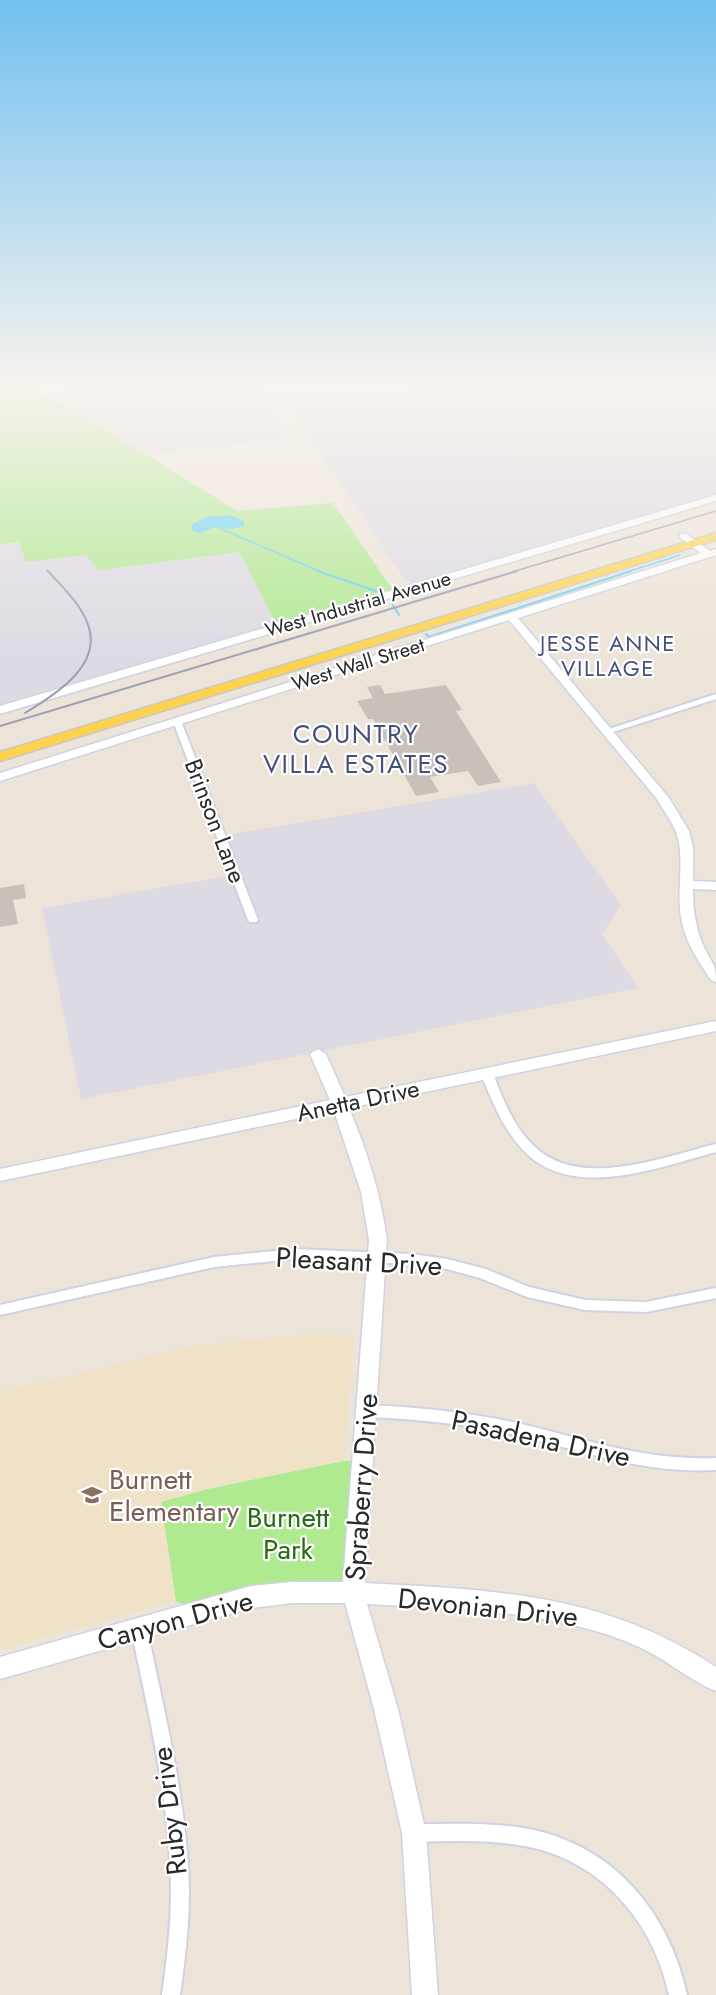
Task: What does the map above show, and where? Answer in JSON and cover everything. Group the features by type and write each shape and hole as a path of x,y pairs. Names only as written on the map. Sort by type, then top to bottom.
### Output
{"main road":[{"name":"West Wall Street","path":"0,757 688,539 716,526"},
{"name":"West Wall Street","path":"0,745 688,539 716,536"}],"street":[{"name":"West Industrial Avenue","path":"0,710 716,498"},
{"path":"688,539 712,553"},
{"name":"West Wall Street","path":"0,777 712,553"},
{"path":"511,616 663,798 674,815 686,848 687,916 694,940 716,977"},
{"path":"607,731 716,696"},
{"name":"Brinson Lane","path":"177,721 253,920"},
{"path":"688,885 716,886"},
{"name":"Anetta Drive","path":"0,1175 716,1026"},
{"name":"Spraberry Drive","path":"318,1054 373,1196 378,1240 353,1593 386,1709 414,1833 425,1995"},
{"path":"487,1074 514,1129 537,1155 558,1166 585,1173 613,1172 716,1148"},
{"name":"Pleasant Drive","path":"0,1310 226,1260 295,1254 376,1257 447,1264 482,1273 527,1292 585,1305 646,1307 716,1293"},
{"name":"Pasadena Drive","path":"366,1411 458,1418 644,1460 679,1464 716,1464"},
{"name":"Canyon Drive","path":"0,1668 251,1597 283,1592 353,1593"},
{"name":"Devonian Drive","path":"353,1593 538,1607 591,1618 641,1636 692,1662 716,1680"},
{"name":"Ruby Drive","path":"139,1629 161,1738 177,1848 179,1926 171,1995"},
{"path":"414,1833 465,1832 520,1837 553,1843 585,1857 615,1880 653,1926 671,1964 678,1995"}],"shaded area":[{"path":"335,476 716,476 716,495 416,583 406,581"},
{"path":"19,542 27,562 86,555 99,570 239,552 277,625 0,706 0,544"},
{"path":"534,783 621,905 602,934 638,988 81,1099 42,908 235,875 220,836"},
{"name":"Burnett Elementary","path":"316,1334 354,1335 344,1461 208,1488 161,1502 176,1601 0,1649 0,1392 197,1345"}],"green space":[{"path":"0,476 181,476 237,511 333,503 393,590 277,625 239,552 99,570 86,555 26,562 19,542 0,544"},
{"name":"Burnett Park","path":"353,1461 344,1584 190,1608 176,1601 161,1502 208,1489"}],"water":[{"path":"230,515 244,521 244,526 231,529 215,527 200,533 191,530 193,524 206,517"}],"building":[{"path":"380,685 385,694 446,685 462,710 456,711 501,782 478,786 468,771 430,777 439,792 416,796 373,719 368,719 357,701 373,698 367,687"},
{"path":"24,884 26,898 13,900 18,924 0,927 0,888"}],"waterway":[{"path":"217,527 321,572"},
{"path":"627,572 680,555"},
{"path":"317,571 379,592"},
{"path":"426,634 429,637 631,571"},
{"path":"391,602 399,615"}],"railway":[{"path":"512,572 716,511"},
{"path":"25,713 63,687 83,665 89,651 91,637 84,615 70,595 48,571"},
{"path":"0,726 517,571"}],"place":[{"name":"Burnett Elementary","path":"92,1495"}],"district":[{"name":"JESSE ANNE VILLAGE","path":"608,656"},
{"name":"COUNTRY VILLA ESTATES","path":"356,749"}]}
